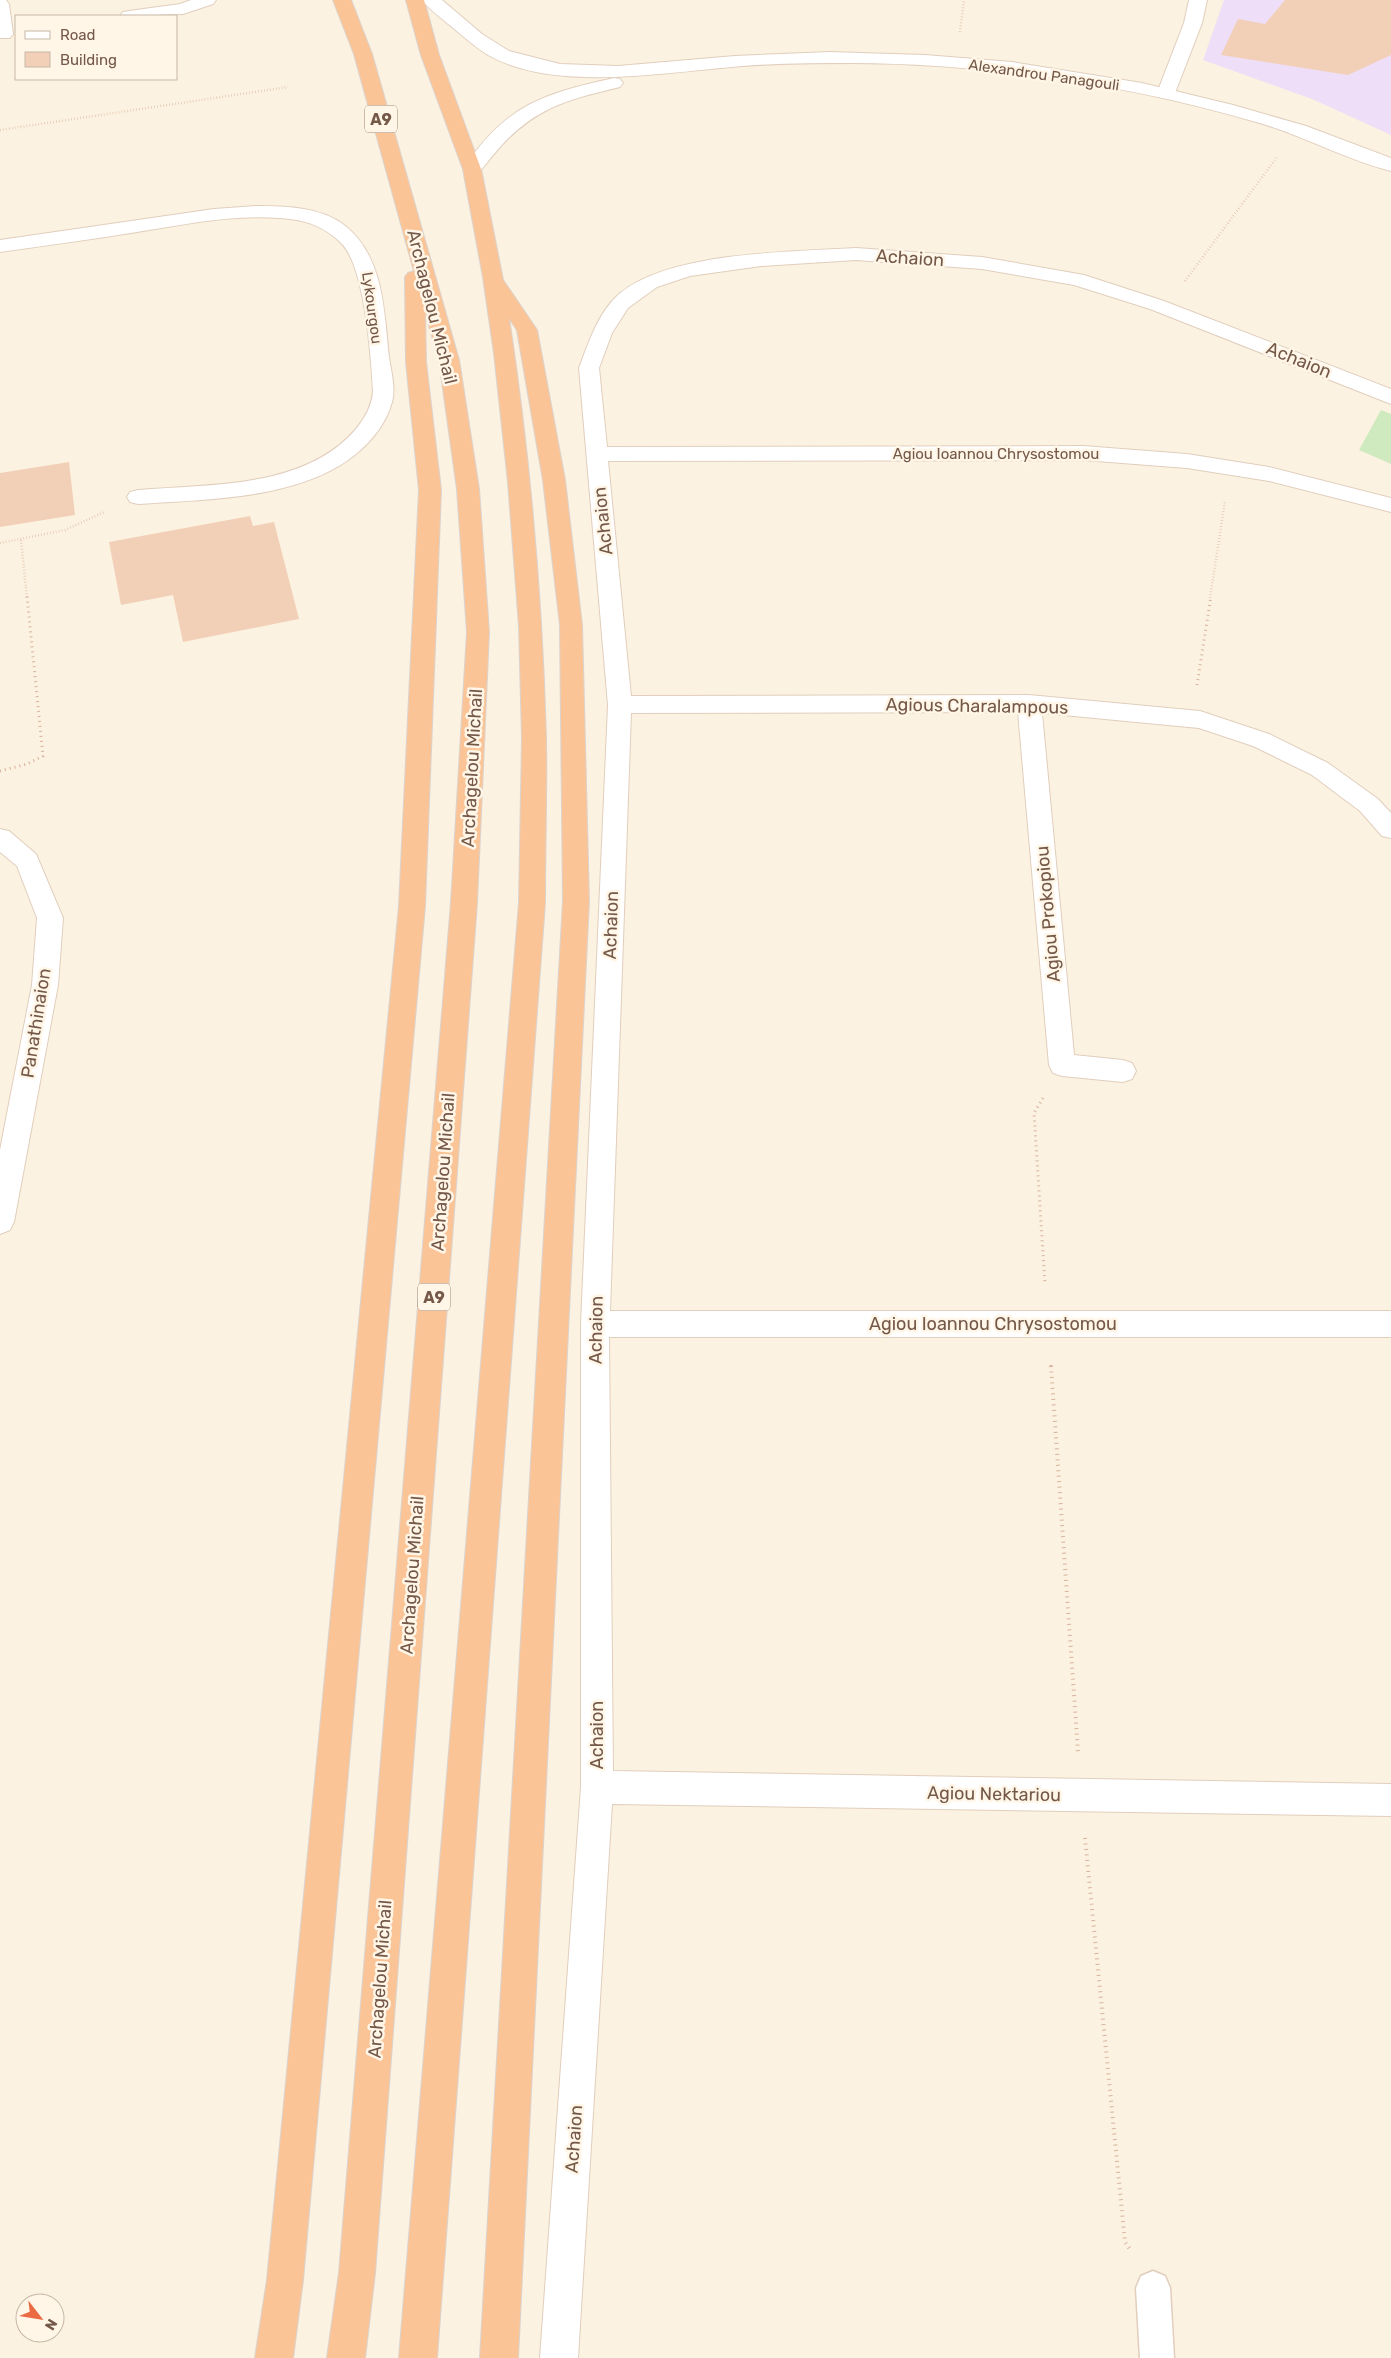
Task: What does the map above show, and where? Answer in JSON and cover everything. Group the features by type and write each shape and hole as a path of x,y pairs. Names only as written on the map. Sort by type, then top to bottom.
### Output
{"highway":[{"name":"Archagelou Michail","path":"342,0 363,54 448,360 468,489 478,632 464,913 358,2264 346,2358"},
{"path":"415,0 430,55 472,169 493,277 519,482 530,626 534,738 532,903 418,2358"},
{"path":"274,2358 286,2271 412,906 430,490 416,362 415,240"},
{"path":"493,277 527,330 554,480 571,625 576,901 499,2358"}],"street":[{"path":"136,15 182,8 207,0"},
{"name":"Alexandrou Panagouli","path":"431,0 500,54 541,68 581,73 686,67 733,62 838,58 925,60 1052,73 1166,93 1271,121 1391,164"},
{"path":"1166,93 1193,23 1198,0"},
{"path":"0,4 7,34"},
{"name":"Alexandrou Panagouli","path":"472,169 500,136 524,115 553,99 686,67"},
{"name":"Lykourgou","path":"0,246 208,217 280,211 319,219 336,228 349,238 366,266 374,305 382,400 367,430 343,454 313,472 268,485 138,497"},
{"name":"Achaion","path":"560,2358 598,1787 595,1324 620,705 589,368 602,333 621,304 650,284 687,270 761,260 856,254 982,263 1077,280 1166,308 1391,398"},
{"name":"Agiou Ioannou Chrysostomou","path":"596,454 1083,453 1187,461 1269,474 1391,504"},
{"name":"Agious Charalampous","path":"620,705 1029,703 1200,720 1260,740 1320,769 1369,805 1391,828"},
{"name":"Agiou Prokopiou","path":"1029,703 1062,1065"},
{"name":"Panathinaion","path":"0,838 27,861 50,918 45,985 0,1222"},
{"path":"1062,1065 1123,1071"},
{"name":"Agiou Ioannou Chrysostomou","path":"595,1324 1391,1324"},
{"name":"Agiou Nektariou","path":"598,1787 1391,1800"}],"lane":[{"path":"1153,2288 1157,2358"}],"path":[{"path":"0,130 288,87"},
{"path":"1166,308 1296,130"},
{"path":"1192,719 1230,468"},
{"path":"0,543 65,530 138,497"},
{"path":"0,771 27,764 43,756 21,540"},
{"path":"1062,1065 1034,1113 1081,1795 1125,2242 1153,2288"}],"shaded area":[{"path":"1224,0 1391,0 1391,135 1312,99 1203,60"}],"green space":[{"path":"1381,410 1391,414 1391,464 1359,450"}],"building":[{"path":"1285,0 1391,0 1391,55 1348,75 1221,55 1238,19 1265,24"},
{"path":"69,462 75,515 0,527 0,473"},
{"path":"250,516 253,526 274,522 299,619 183,642 173,595 121,605 109,542"}]}
